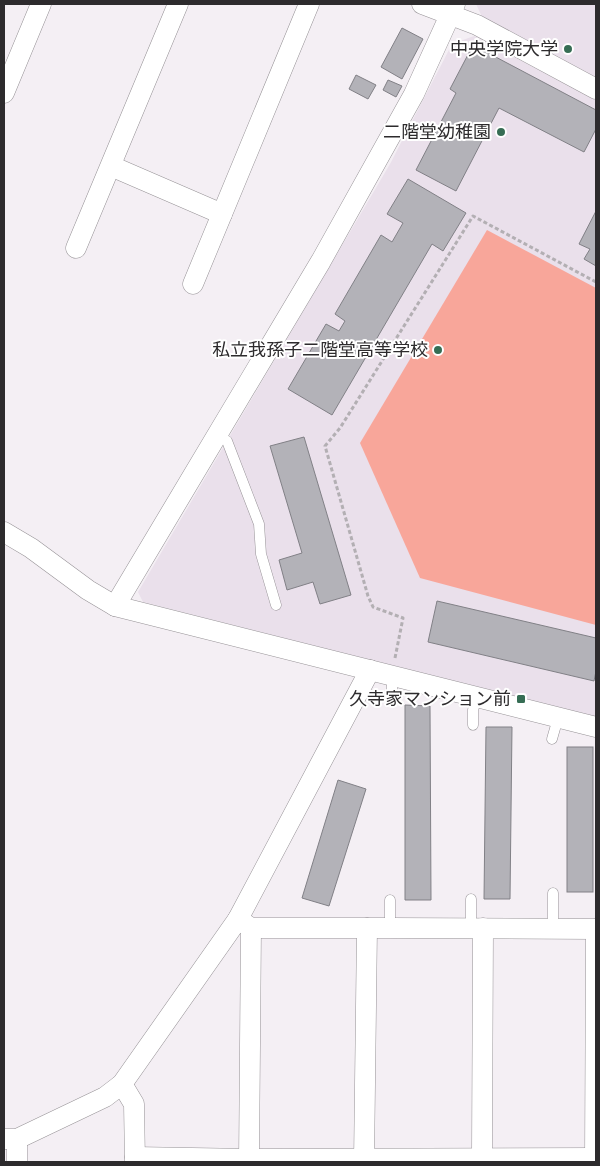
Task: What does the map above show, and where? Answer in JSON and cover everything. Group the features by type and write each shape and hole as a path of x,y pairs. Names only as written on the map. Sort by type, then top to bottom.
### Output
{"street":[{"path":"4,93 41,4"},
{"path":"76,248 178,4"},
{"path":"193,284 309,4"},
{"path":"422,4 453,9 476,25 596,89"},
{"path":"115,606 322,261 414,94 453,9"},
{"path":"111,166 222,214"},
{"path":"4,532 32,548 88,590 115,606 596,727"},
{"path":"17,1162 11,1139 105,1097 122,1084 244,924 370,670"},
{"path":"122,1084 134,1104 134,1160 364,1161 482,1157 595,1159 596,930 367,928 244,924"},
{"path":"244,924 249,1161"},
{"path":"364,1161 367,928"},
{"path":"477,928 482,1157"}],"lane":[{"path":"216,435 227,441 259,524 261,554 276,605"},
{"path":"392,676 392,701"},
{"path":"474,725 473,710 477,697"},
{"path":"552,739 558,718"},
{"path":"553,893 553,930"},
{"path":"471,899 477,928"},
{"path":"390,900 390,928"}],"path":[{"path":"392,676 403,618 373,607 368,596 325,446 340,428 474,216 596,282"}],"shaded area":[{"name":"中央学院大学","path":"476,4 596,4 596,79 483,19"},
{"name":"私立我孫子二階堂高等学校","path":"474,36 596,100 596,718 143,602 138,592 390,164 452,44"},
{"path":"487,230 596,288 596,625 420,578 360,443"}],"building":[{"path":"402,28 423,39 402,79 381,67"},
{"path":"473,45 596,110 596,129 584,152 499,108 456,191 416,170 456,93 450,89"},
{"path":"356,75 376,85 368,99 349,89"},
{"path":"388,80 402,86 396,97 383,90"},
{"path":"408,179 466,213 443,251 432,244 332,415 288,389 326,324 339,331 345,321 335,314 381,235 392,242 403,223 387,214"},
{"path":"596,211 596,266 584,259 590,249 579,244"},
{"path":"304,437 351,595 320,604 313,582 287,590 279,560 302,553 270,446"},
{"path":"437,601 596,638 596,671 594,681 428,642"},
{"path":"405,705 430,706 431,900 405,900"},
{"path":"486,727 512,727 510,899 484,899"},
{"path":"567,747 593,747 593,892 567,892"},
{"path":"338,780 366,789 329,906 302,898"}],"place":[{"name":"中央学院大学","path":"568,49"},
{"name":"二階堂幼稚園","path":"501,132"},
{"name":"私立我孫子二階堂高等学校","path":"438,350"},
{"name":"久寺家マンション前","path":"521,699"}]}
